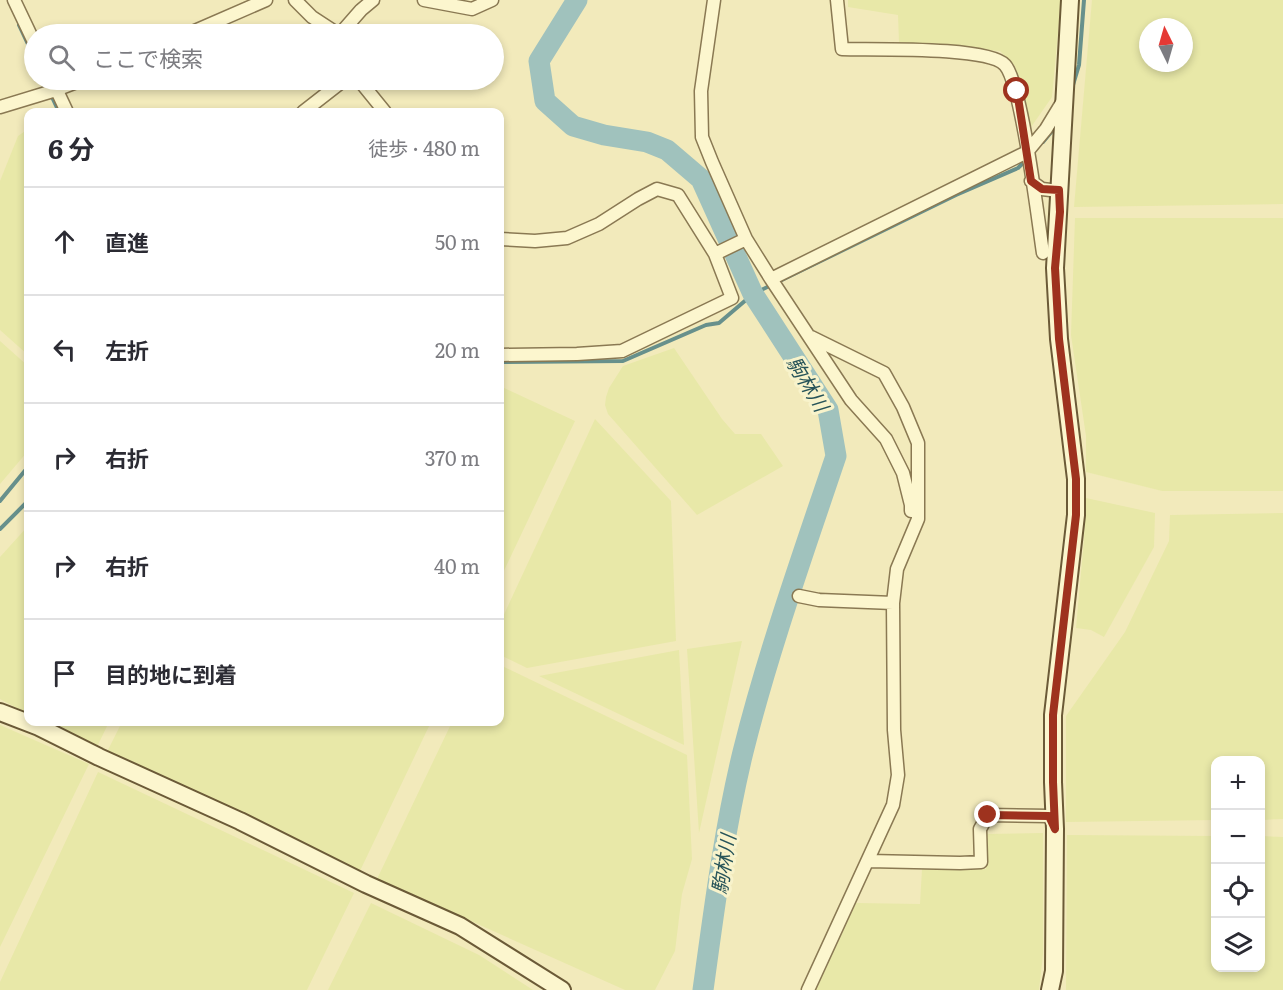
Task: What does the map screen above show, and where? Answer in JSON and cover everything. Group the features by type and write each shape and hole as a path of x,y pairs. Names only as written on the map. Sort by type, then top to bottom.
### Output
{"street":[{"path":"14,0 25,24"},
{"path":"211,24 266,0"},
{"path":"295,0 312,17 323,24"},
{"path":"348,24 373,0"},
{"path":"424,0 472,9 492,0"},
{"path":"714,0 701,91 702,137 721,186 746,239 851,400 886,439 903,473 911,505 908,542"},
{"path":"837,0 842,50 964,52 991,57 1005,65 1017,91 1043,253"},
{"path":"1052,990 1055,829 1053,715 1076,515 1076,479 1059,339 1055,268 1060,212 1063,101 1070,0"},
{"path":"0,107 42,90"},
{"path":"56,90 65,108"},
{"path":"308,108 331,90"},
{"path":"367,90 382,108"},
{"path":"771,279 1027,152 1046,129 1063,101"},
{"path":"1031,181 1042,189 1059,190"},
{"path":"504,239 535,241 567,238 598,224 657,189 678,195 715,254 732,298 622,351 504,355"},
{"path":"715,254 746,239"},
{"path":"808,990 893,805 897,775 894,730 893,603 897,569 918,519 918,443 903,407 884,373 811,337"},
{"path":"799,596 819,600 893,603"},
{"path":"0,712 24,721"},
{"path":"36,726 240,821 366,884 460,926 562,990"},
{"path":"869,861 981,862 981,829 988,815 1049,816 1055,829"}],"green space":[{"path":"848,0 1061,0 1052,97 1029,130 1015,66 1000,51 899,42 898,15 848,7"},
{"path":"1092,0 1283,0 1283,204 1074,207"},
{"path":"24,132 24,351 0,330 0,181 18,136"},
{"path":"1075,218 1283,218 1283,491 1162,491 1086,472 1086,436 1071,335"},
{"path":"0,341 24,362 24,456 0,484"},
{"path":"674,348 722,419 735,434 761,434 783,466 697,515 608,414 605,405 609,388 623,366"},
{"path":"504,388 575,421 504,571"},
{"path":"595,419 671,501 676,641 527,668 504,657 504,614"},
{"path":"1086,498 1155,513 1154,547 1104,637 1091,630 1076,628"},
{"path":"1283,513 1283,819 1265,820 1265,756 1211,756 1211,820 1066,822 1066,716 1125,632 1169,541 1170,515"},
{"path":"24,530 24,712 0,699 0,557"},
{"path":"742,641 699,833 687,649"},
{"path":"679,650 684,745 539,676"},
{"path":"504,667 687,755 692,859 682,894 675,951 655,990 625,990 377,879 450,726 504,726"},
{"path":"0,725 89,764 0,947"},
{"path":"51,726 107,726 96,749"},
{"path":"120,726 429,726 359,873 107,752"},
{"path":"98,772 354,893 307,990 0,990 0,982"},
{"path":"1043,833 1043,954 1039,990 816,990 856,903 920,904 922,869 986,869 986,834"},
{"path":"1067,835 1211,836 1211,972 1265,972 1265,836 1283,837 1283,990 1066,990"},
{"path":"371,903 479,955 533,990 328,990"}],"waterway":[{"name":"駒林川","path":"577,0 539,61 545,101 573,126 604,135 647,142 667,150 701,179 753,294 828,410 836,456 775,640 743,752 725,841 703,990"},
{"path":"1073,85 1079,65 1084,0"},
{"path":"19,25 24,36"},
{"path":"49,90 57,108"},
{"path":"1043,142 1057,125"},
{"path":"504,362 623,361 706,325 719,323 753,294 956,195 1018,168 1027,159"},
{"path":"0,501 24,472"},
{"path":"0,529 24,505"}],"route":[{"path":"988,815 1049,816 1055,829 1053,715 1076,515 1076,479 1059,339 1055,268 1060,212 1059,190 1042,189 1031,181 1017,91"}]}
